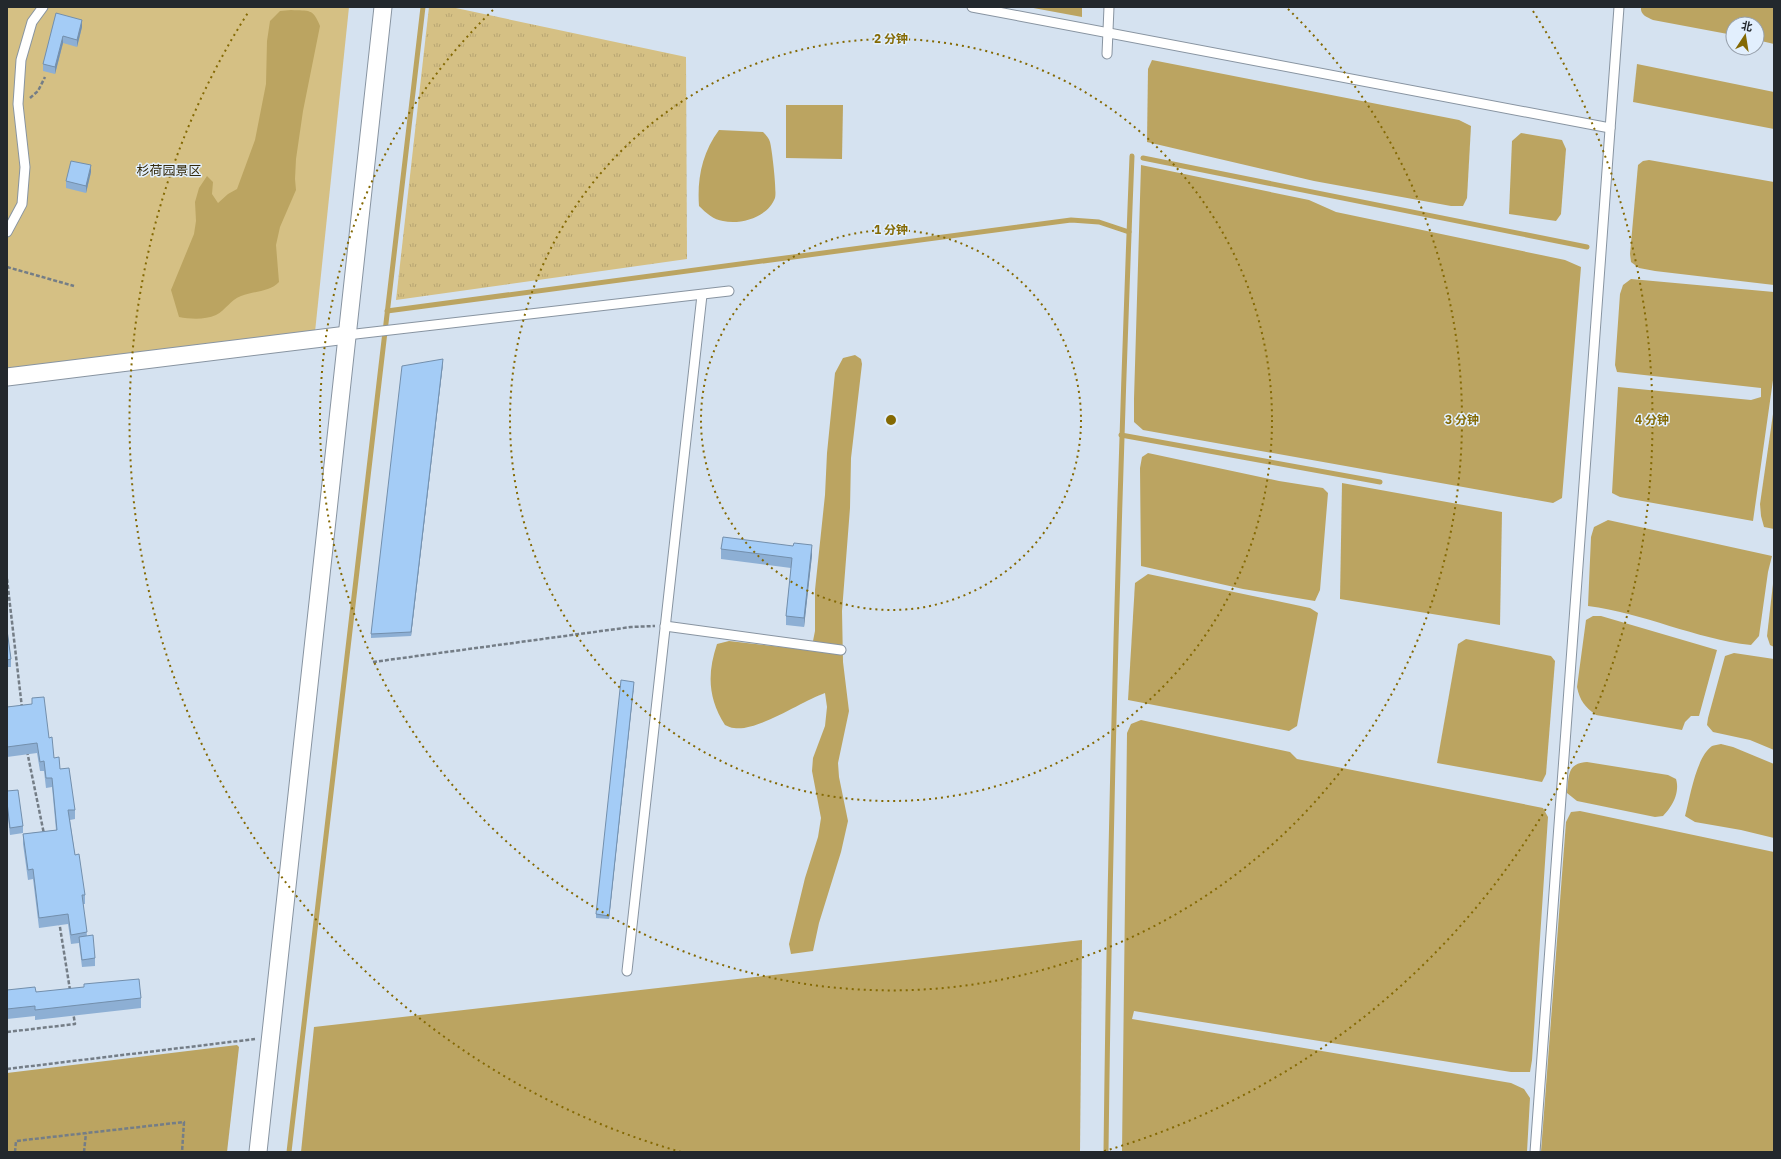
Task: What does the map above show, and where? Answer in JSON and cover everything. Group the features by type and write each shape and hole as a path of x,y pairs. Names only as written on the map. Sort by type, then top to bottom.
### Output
{"street":[{"path":"258,1152 383,7"},
{"path":"7,377 347,336"}],"lane":[{"path":"7,232 22,204 25,167 19,110 21,60 32,22 43,7"},
{"path":"972,7 1610,128"},
{"path":"1106,54 1109,7"},
{"path":"1535,1152 1619,7"},
{"path":"347,336 729,291"},
{"path":"627,971 702,295"},
{"path":"665,626 841,650"}],"path":[{"path":"19,110 38,91 45,77"},
{"path":"7,266 74,286"},
{"path":"7,579 23,715"},
{"path":"373,662 631,627 665,626"},
{"path":"27,746 45,836"},
{"path":"58,913 70,991"},
{"path":"7,1032 75,1024 73,1011"},
{"path":"7,1069 271,1037"},
{"path":"15,1152 16,1141 184,1122 182,1152"},
{"path":"84,1152 86,1133"}],"green space":[{"name":"杉荷园景区","path":"7,7 349,7 315,332 7,369"},
{"path":"429,7 451,7 686,57 687,259 396,300"}],"shaded area":[{"path":"1028,7 1082,7 1082,17"},
{"path":"1641,7 1774,8 1774,44 1765,42 1765,16 1725,16 1725,34 1653,20 1646,17 1641,10"},
{"path":"302,10 312,13 320,26 303,111 296,159 296,190 280,227 276,245 279,282 266,290 246,294 237,298 212,317 198,319 179,317 171,290 194,234 196,221 195,202 199,188 207,176 213,182 212,194 218,203 228,194 237,189 255,140 266,84 267,41 270,21 280,11"},
{"path":"1152,60 1459,120 1471,126 1467,198 1463,206 1451,206 1314,181 1147,142 1148,69"},
{"path":"1637,64 1774,92 1774,129 1633,102"},
{"path":"786,105 843,105 842,159 786,158"},
{"path":"719,130 763,132 770,141 774,170 775,198 771,205 760,215 738,222 730,222 710,216 699,206 699,186 702,166 708,148"},
{"path":"1521,133 1562,140 1566,149 1561,214 1556,221 1509,214 1512,141"},
{"path":"1649,160 1774,182 1774,285 1655,271 1639,268 1631,262 1630,254 1638,165 1643,161"},
{"path":"1141,165 1309,200 1336,212 1565,260 1581,267 1562,498 1553,503 1143,430 1134,422"},
{"path":"1631,279 1774,292 1774,373 1753,521 1620,497 1612,493 1618,387 1751,400 1761,397 1761,388 1617,372 1615,365 1620,294 1623,285"},
{"path":"855,355 861,359 862,364 851,458 850,508 842,611 843,662 849,711 838,763 839,777 848,821 841,852 819,923 813,951 791,954 789,944 805,878 818,837 821,818 812,771 813,758 825,726 827,707 825,693 767,721 744,728 732,728 725,725 715,705 711,686 712,666 717,644 729,641 808,650 813,641 815,631 815,590 825,495 827,453 835,373 843,358"},
{"path":"1774,407 1774,529 1764,527 1760,504"},
{"path":"1148,453 1279,481 1323,488 1328,493 1320,590 1315,601 1243,589 1141,566 1140,468 1142,457"},
{"path":"1342,483 1502,512 1500,625 1340,599"},
{"path":"1608,520 1772,556 1768,572 1759,636 1751,645 1730,642 1629,614 1588,606 1591,537 1594,527"},
{"path":"1148,574 1310,608 1318,613 1297,726 1289,731 1128,700 1135,583"},
{"path":"1774,575 1774,647 1770,645 1767,636"},
{"path":"1593,616 1601,616 1717,650 1699,716 1691,716 1685,722 1682,730 1596,715 1589,709 1581,700 1577,687 1586,620"},
{"path":"1466,639 1551,656 1555,661 1546,774 1542,782 1437,763 1458,644"},
{"path":"1734,653 1774,659 1774,750 1750,740 1713,732 1707,725 1725,656"},
{"path":"1141,720 1290,752 1297,759 1543,808 1548,817 1530,1072 1511,1072 1134,1011 1132,1019 1511,1083 1524,1089 1530,1098 1527,1152 1122,1152 1127,733 1131,724"},
{"path":"1721,744 1733,747 1774,764 1774,838 1741,830 1695,822 1685,816 1694,778 1706,751 1712,746"},
{"path":"1587,762 1668,775 1676,779 1677,789 1675,799 1663,816 1655,817 1577,801 1567,793 1570,772 1576,765"},
{"path":"1580,811 1774,852 1774,1152 1541,1152 1566,822 1571,812"},
{"path":"1082,940 1080,1152 301,1152 314,1027"},
{"path":"237,1045 239,1047 227,1152 7,1152 7,1073"}],"building":[{"path":"56,13 82,20 77,40 63,36 55,67 43,64"},
{"path":"71,161 91,165 86,186 66,181"},
{"path":"443,359 411,632 371,634 402,366"},
{"path":"723,537 793,546 794,543 812,545 804,618 786,616 792,558 721,549"},
{"path":"7,630 11,659 7,660"},
{"path":"621,680 634,682 609,916 596,914"},
{"path":"44,697 49,738 52,737 54,758 59,757 60,769 69,768 75,810 68,810 75,855 79,854 85,895 82,895 87,932 71,935 68,914 39,918 33,869 28,870 23,834 57,830 52,778 46,778 44,761 40,762 37,743 7,747 7,707 32,704 32,698"},
{"path":"18,790 23,826 10,828 7,791"},
{"path":"93,935 95,958 82,960 79,937"},
{"path":"139,979 141,998 35,1010 35,1006 7,1009 7,990 35,987 36,992 84,987 84,984"}],"waterway":[{"path":"289,1152 423,7"},
{"path":"1106,1152 1116,654 1132,156"},
{"path":"1143,158 1587,247"},
{"path":"387,311 1071,220 1099,222 1129,232"},
{"path":"1121,435 1380,482"}]}
